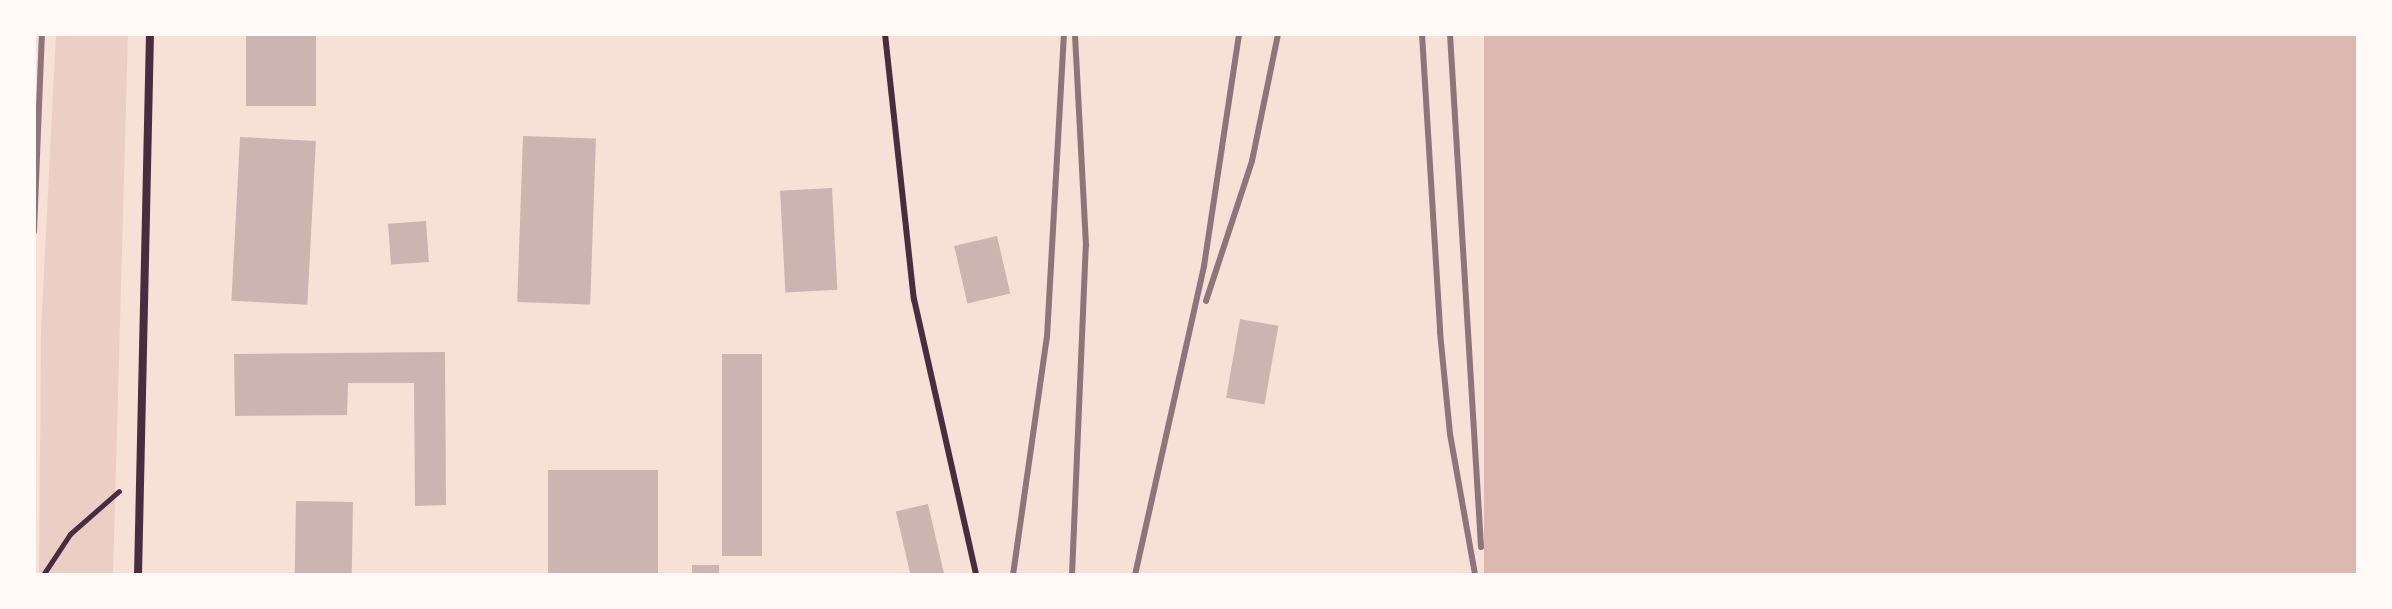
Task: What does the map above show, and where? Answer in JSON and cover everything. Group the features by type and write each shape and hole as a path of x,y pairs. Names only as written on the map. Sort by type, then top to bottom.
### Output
{"street":[{"path":"138,575 150,34"}],"lane":[{"path":"885,34 914,299 976,575"}],"path":[{"path":"43,575 70,534 100,504 139,477"}],"shaded area":[{"path":"56,34 128,34 113,575 39,575 41,331"},
{"path":"1484,34 2358,34 2358,575 1484,575"}],"building":[{"path":"246,34 316,34 316,106 246,106"},
{"path":"523,136 596,139 590,304 517,302"},
{"path":"240,137 316,141 307,305 231,301"},
{"path":"832,188 837,290 785,293 780,191"},
{"path":"426,221 429,262 391,265 388,224"},
{"path":"997,236 1010,293 967,303 954,246"},
{"path":"1240,319 1278,326 1265,405 1226,398"},
{"path":"445,352 446,505 415,506 414,383 348,383 347,415 235,416 234,354"},
{"path":"722,354 762,354 762,556 722,556"},
{"path":"548,470 658,470 658,575 548,575"},
{"path":"296,501 353,502 352,575 295,575"},
{"path":"928,504 944,575 911,575 896,511"},
{"path":"692,565 719,565 719,575 692,575"}],"railway":[{"path":"34,231 42,34"},
{"path":"1013,575 1047,337 1064,34"},
{"path":"1072,575 1086,245 1075,34"},
{"path":"1135,575 1204,266 1239,34"},
{"path":"1206,301 1252,161 1278,34"},
{"path":"1422,34 1440,332 1450,434 1475,575"},
{"path":"1450,34 1481,547"}]}
